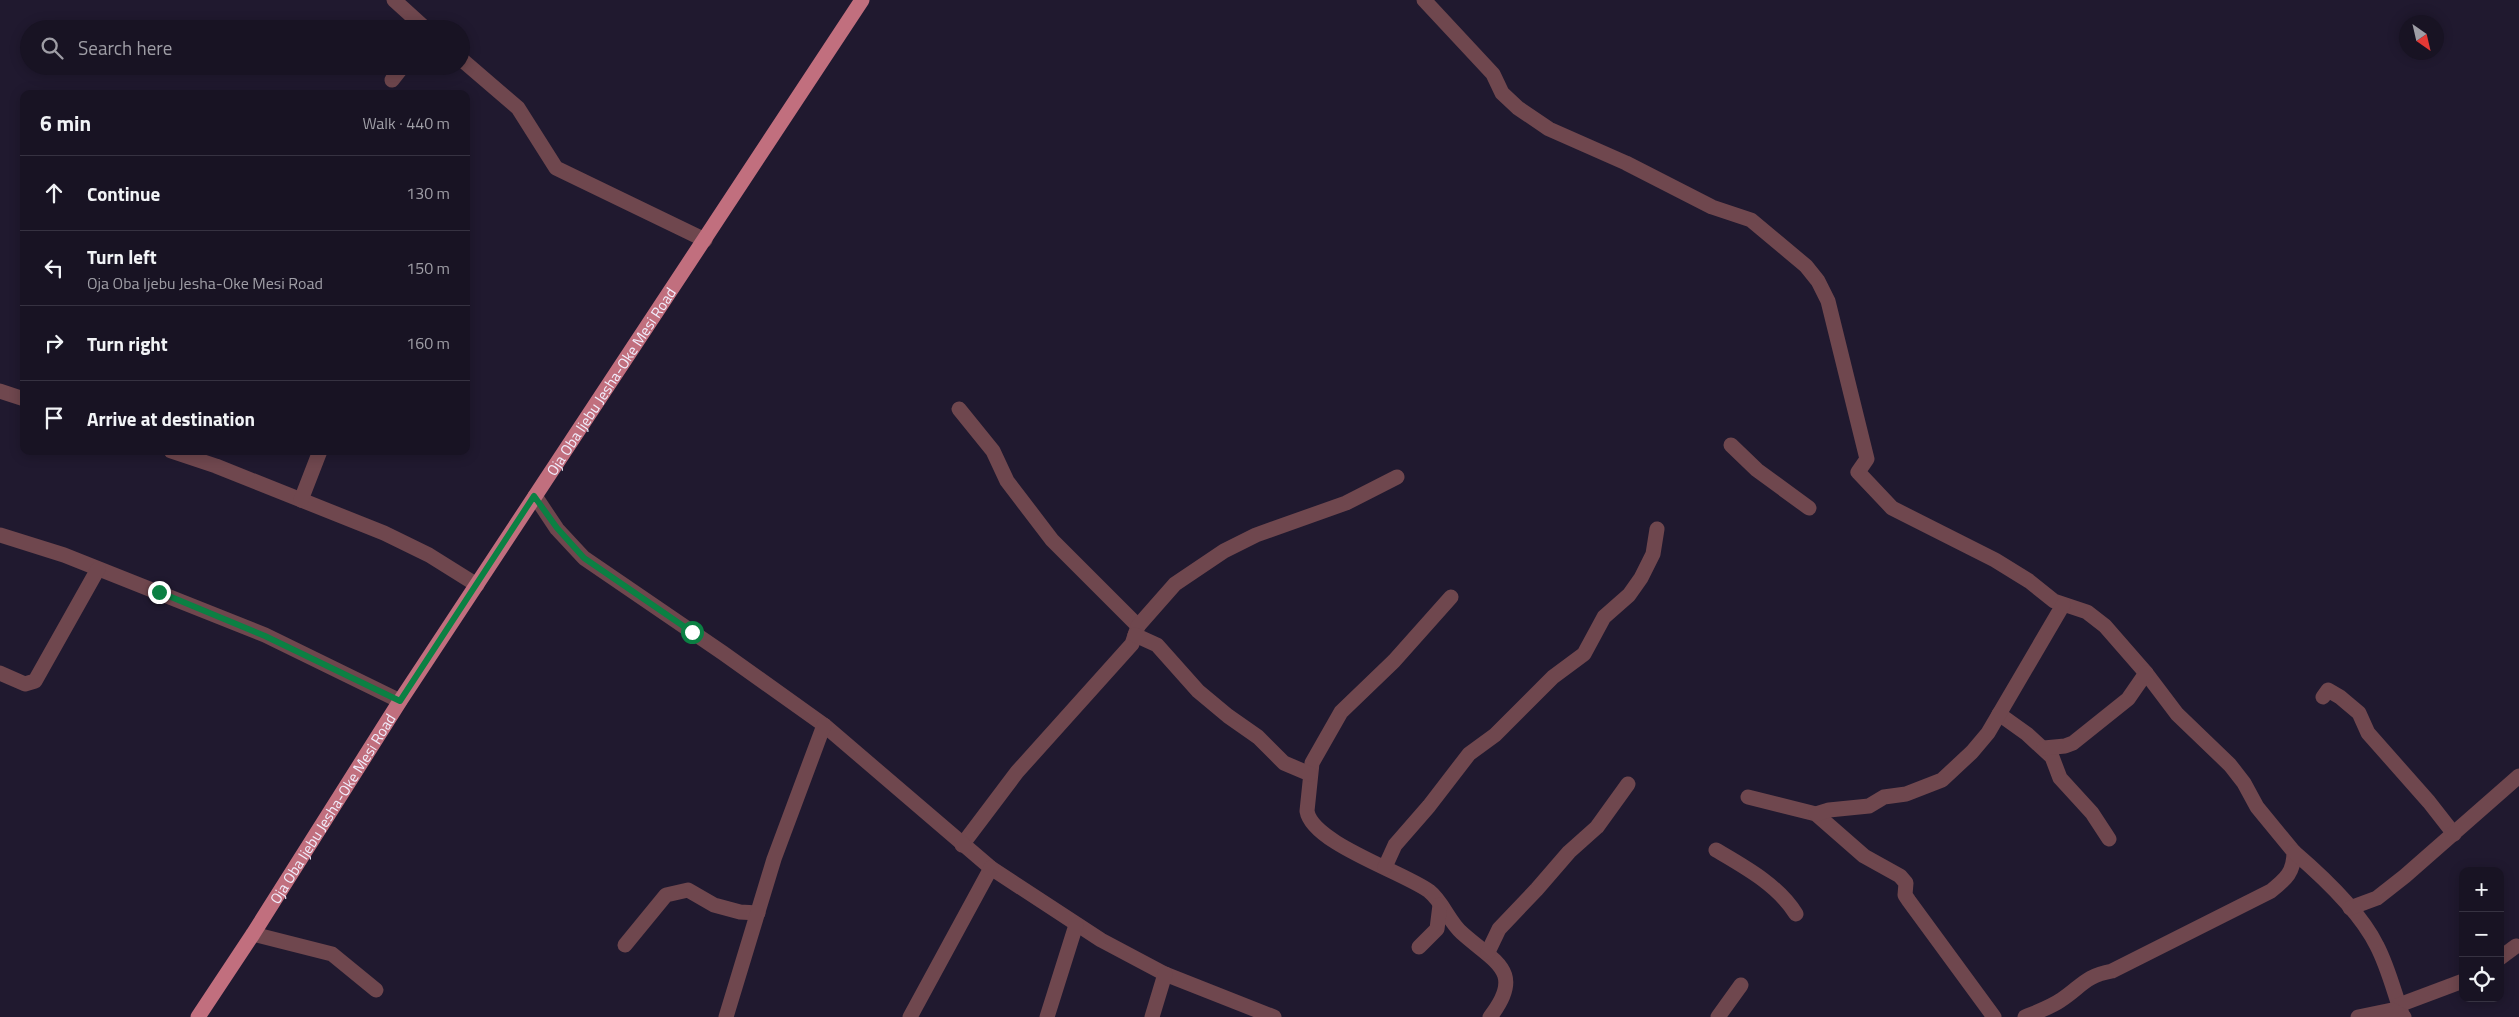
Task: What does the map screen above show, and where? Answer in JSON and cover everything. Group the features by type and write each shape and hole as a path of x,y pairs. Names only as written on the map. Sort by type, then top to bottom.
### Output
{"main road":[{"name":"Oja Oba Ijebu Jesha-Oke Mesi Road","path":"198,1017 254,934 400,701 862,0"}],"street":[{"path":"394,0 416,20"},
{"path":"1424,0 1493,74 1502,93 1518,108 1549,129 1626,163 1712,207 1752,220 1806,266 1818,281 1828,301 1861,426 1867,458 1858,472 1892,508 1995,560 2063,605 2087,612 2105,626 2146,673 2187,725 2230,765 2244,783 2257,807 2294,852 2314,869 2350,908 2377,945 2402,1012"},
{"path":"470,67 518,108 556,168 704,240"},
{"path":"392,80 396,75"},
{"path":"0,391 20,398"},
{"path":"959,409 993,451 1006,481 1052,540 1136,631 1157,645 1198,691 1228,716 1258,737 1284,763 1310,774"},
{"path":"1731,445 1757,470 1810,508"},
{"path":"183,455 216,466 384,533 429,555 476,586"},
{"path":"301,500 318,455"},
{"path":"962,845 1017,772 1132,644 1136,631 1175,584 1224,551 1256,535 1346,503 1397,477"},
{"path":"534,496 557,528 584,558 723,652 824,726 991,868 1076,925 1165,974 1274,1017"},
{"path":"1385,867 1395,845 1429,806 1469,754 1495,735 1554,677 1584,654 1604,617 1629,594 1641,578 1653,554 1657,529"},
{"path":"0,535 16,538 98,568 265,636 400,701"},
{"path":"0,674 25,684 35,681 98,568"},
{"path":"1451,597 1394,661 1341,712 1312,763 1308,818 1314,826 1352,851 1414,881 1432,893 1461,933 1488,952 1506,978 1504,994 1490,1017"},
{"path":"1816,814 1829,810 1869,806 1884,797 1906,794 1942,780 1972,752 1999,714 2063,605"},
{"path":"2044,748 2074,743 2128,699 2146,673"},
{"path":"2323,697 2328,690 2340,697 2359,713 2368,733 2429,802 2454,834"},
{"path":"1999,714 2044,748 2052,757 2060,778 2092,813 2109,839"},
{"path":"726,1017 741,962 774,859 824,726"},
{"path":"2350,908 2377,898 2454,834 2519,776"},
{"path":"1488,952 1499,929 1537,890 1569,852 1597,827 1628,784"},
{"path":"1748,797 1816,814 1864,856 1900,876 1906,883 1905,895 1994,1017"},
{"path":"1716,850 1762,879 1788,901 1796,914"},
{"path":"2025,1017 2061,1000 2083,980 2112,970 2271,891 2287,878 2294,866 2294,852"},
{"path":"910,1017 991,868"},
{"path":"625,945 666,896 688,890 714,906 740,912 758,913"},
{"path":"1419,947 1437,929 1440,905"},
{"path":"1047,1017 1076,925"},
{"path":"1437,929 1461,933"},
{"path":"254,934 332,954 376,990"},
{"path":"2501,957 2516,946"},
{"path":"1152,1017 1165,974"},
{"path":"2358,1017 2392,1010 2402,1012 2459,983"},
{"path":"1718,1017 1741,985"}],"route":[{"path":"159,592 265,636 400,701 534,496 557,528 584,558 692,632"}]}
